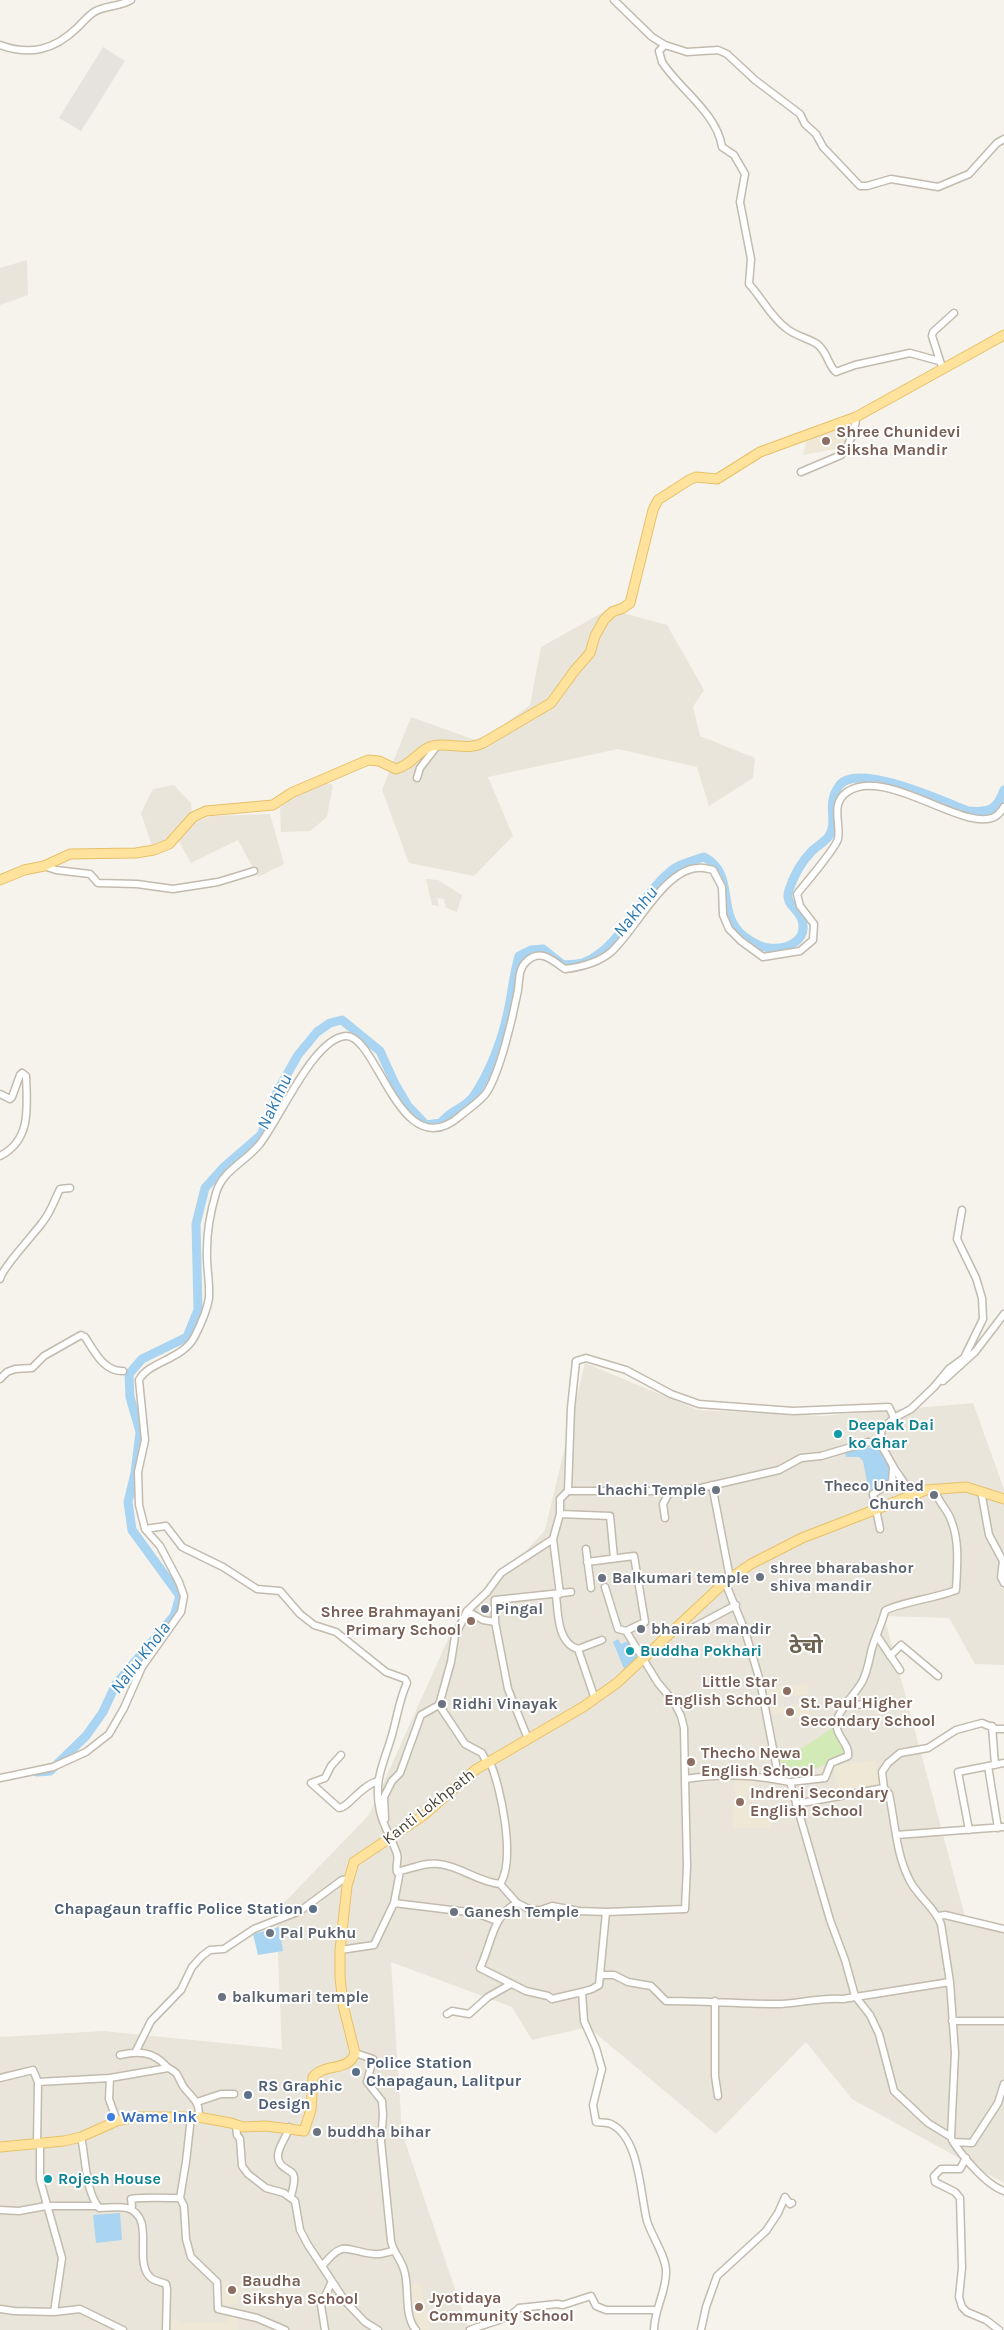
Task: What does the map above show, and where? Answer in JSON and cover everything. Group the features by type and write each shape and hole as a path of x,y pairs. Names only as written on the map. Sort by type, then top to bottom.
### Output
{"main road":[{"path":"0,880 24,870 44,866 63,856 78,852 136,853 154,850 169,844 188,822 198,814 206,811 273,806 291,793 321,782 355,764 373,759 396,769 413,761 426,749 437,746 478,745 551,703 590,653 595,636 604,620 612,612 630,603 653,510 658,500 692,478 717,479 760,452 856,417 905,391 944,364 1004,335"},
{"name":"Kanti Lokhpath","path":"355,2053 343,2005 340,1950 348,1879 354,1862 424,1815 475,1770 595,1699 616,1683 727,1580 751,1564 785,1546 875,1509 935,1489 966,1488 1004,1499"},
{"path":"0,2147 39,2144 81,2137 117,2121 134,2117 194,2117 236,2125 289,2127 302,2131 306,2130 311,2110 312,2080 316,2074 348,2063 353,2059 355,2053"}],"street":[{"path":"0,45 14,50 30,51 44,48 67,37 96,10 130,0"},
{"path":"614,0 652,37 665,45 687,52 718,50 727,54 755,80 800,114 805,124 816,134 824,147 860,186 868,186 891,179 938,187 968,174 997,143 1004,139"},
{"path":"665,45 659,51 662,62 712,123 720,134 722,147 734,155 745,174 740,202 751,259 749,284 765,302 775,319 787,329 818,345 828,356 833,370 836,372 855,365 910,353 944,364"},
{"path":"944,364 933,332 954,313"},
{"path":"801,472 841,455 846,450 856,427 856,417"},
{"path":"417,778 420,768 437,746"},
{"path":"0,1778 53,1767 86,1752 109,1734 124,1708 142,1667 181,1612 184,1596 179,1582 160,1546 145,1529 139,1505 138,1472 145,1440 139,1380 142,1374 178,1355 193,1339 209,1299 206,1249 216,1192 220,1183 232,1168 259,1146 314,1057 332,1042 346,1036 355,1039 364,1048 390,1094 410,1115 427,1129 442,1128 457,1119 486,1093 503,1053 518,994 520,970 526,961 536,954 544,954 565,969 585,967 610,953 654,898 671,882 684,871 698,868 713,870 722,887 723,915 729,928 741,941 763,957 800,951 813,940 814,924 800,906 797,894 838,840 837,806 846,793 861,786 899,791 957,814 981,819 996,817 1004,807"},
{"path":"44,866 56,870 90,874 98,883 137,884 162,889 186,888 218,882 254,871"},
{"path":"0,1094 10,1099 20,1075 22,1073 26,1076 27,1119 22,1136 9,1151 0,1156"},
{"path":"0,1279 3,1269 12,1262 55,1204 60,1189 70,1188"},
{"path":"934,1387 949,1369 964,1358 983,1319 982,1298 976,1278 957,1239 962,1210"},
{"path":"879,1443 882,1429 894,1418 911,1409 975,1352 1004,1314"},
{"path":"0,1379 7,1372 15,1369 32,1368 44,1356 81,1335 85,1336 104,1364 117,1372 124,1371"},
{"path":"602,1640 578,1649 571,1646 560,1630 554,1539 560,1514 560,1499 568,1491 571,1408 576,1361 586,1358 626,1370 671,1394 699,1404 793,1411 889,1407 894,1418"},
{"path":"568,1491 670,1491 712,1485 779,1470 801,1458 821,1456 868,1442 879,1443 907,1484 910,1496"},
{"path":"880,1529 873,1494 892,1482 893,1466"},
{"path":"712,1485 727,1580 760,1681 779,1780"},
{"path":"685,1779 724,1775 754,1776 790,1782 825,1778 831,1763 845,1759 848,1756 846,1746 836,1728 838,1717 858,1690 869,1667 884,1611 938,1598 956,1590 953,1527 948,1514 937,1498 935,1489"},
{"path":"665,1518 663,1504 670,1491"},
{"path":"981,1491 988,1530 1004,1561 1001,1577 1004,1584"},
{"path":"560,1514 610,1516 614,1558"},
{"path":"145,1529 166,1526 182,1548 223,1567 256,1589 280,1591 300,1614 314,1625 336,1632 386,1672 405,1679 406,1683 401,1695 392,1737 381,1765 378,1781 379,1809 398,1858 395,1865 397,1872 441,1864 478,1879 500,1884 517,1903 531,1910 541,1910 552,1906 579,1911 606,1912 685,1909 687,1866 684,1728 681,1716 624,1631 616,1626 606,1587"},
{"path":"385,1826 384,1797 386,1789 400,1773 421,1714 439,1705 451,1662 455,1636 467,1610 487,1592 501,1572 554,1539"},
{"path":"586,1548 590,1588"},
{"path":"587,1562 634,1556 645,1622 624,1631"},
{"path":"528,1739 510,1694 495,1622 495,1600 571,1592"},
{"path":"680,1624 687,1631 736,1605"},
{"path":"467,1610 486,1621 495,1622"},
{"path":"877,1636 900,1670"},
{"path":"890,1656 901,1645 938,1676"},
{"path":"578,1649 595,1699"},
{"path":"846,1705 878,1704"},
{"path":"439,1705 465,1744 482,1753 495,1773 505,1820 505,1874 500,1884"},
{"path":"952,2139 955,2053 950,1982 941,1924 938,1916 917,1894 907,1877 896,1835 889,1794 884,1788 882,1772 888,1763 900,1753 928,1748 956,1730 982,1723 996,1729 1004,1729"},
{"path":"896,1835 1001,1828 991,1765 992,1726"},
{"path":"341,1755 331,1766 325,1778 311,1782 339,1808 346,1806 364,1786 378,1781"},
{"path":"969,1830 958,1772 1004,1763"},
{"path":"790,1782 830,1920 845,1960 854,1996 870,2014 879,2034 894,2091 928,2123 952,2139 966,2158 995,2188 1004,2191"},
{"path":"796,1804 884,1788"},
{"path":"340,1950 374,1945 394,1903 400,1871"},
{"path":"136,2051 151,2021 181,1990 192,1967 202,1956 210,1950 224,1949 254,1929 300,1911 342,1880 348,1879"},
{"path":"394,1903 476,1913 497,1920"},
{"path":"517,1903 509,1906 497,1920 488,1951 480,1968 526,1992 548,1996 552,1999 582,1992 599,1985 606,1912"},
{"path":"938,1916 945,1915 1004,1928"},
{"path":"600,1975 614,1975 628,1982 651,1986 666,2001 782,2004 828,1998 842,1999 950,1982"},
{"path":"447,2014 452,2011 469,2014 488,1998 511,1984"},
{"path":"582,1992 584,2021 596,2048 602,2069 593,2105 596,2122 610,2124 622,2133 634,2154 648,2221 655,2244 666,2264 664,2287 657,2310 654,2330"},
{"path":"714,2001 715,2076 718,2096"},
{"path":"952,2020 1004,2021"},
{"path":"120,2055 136,2051 162,2059 168,2068 175,2072 199,2107 194,2117 180,2198 184,2206 186,2239 191,2258 217,2282 218,2309 257,2318 285,2330"},
{"path":"355,2053 373,2059 367,2082 382,2101 381,2141 393,2250 404,2270 408,2301 416,2330"},
{"path":"38,2082 110,2078 168,2068"},
{"path":"0,2078 33,2070 38,2082 40,2180 62,2258 54,2312"},
{"path":"110,2078 109,2099 117,2121"},
{"path":"952,2139 972,2143 998,2102 1004,2084"},
{"path":"197,2102 221,2094 234,2094"},
{"path":"236,2125 237,2135 240,2139 242,2166 248,2174 266,2188 290,2197 296,2205 300,2230 345,2301 365,2322 378,2330"},
{"path":"289,2127 288,2137 278,2150 278,2158 283,2168 293,2173 294,2176 290,2197"},
{"path":"81,2137 91,2192 97,2206"},
{"path":"966,2158 960,2169 941,2169 934,2176 935,2182 955,2192 960,2198 962,2268 959,2297 962,2307 967,2312 986,2320 998,2330"},
{"path":"701,2330 706,2307 717,2276 766,2231 778,2213 785,2197 790,2204 792,2203"},
{"path":"130,2210 132,2206 131,2199 134,2198 180,2198"},
{"path":"0,2210 20,2211 46,2206 97,2206 99,2208 124,2208 130,2210 138,2217 143,2228 145,2268 151,2277 166,2284 166,2330"},
{"path":"322,2265 335,2250 343,2248 373,2254 393,2250"},
{"path":"326,2330 321,2305 332,2281"},
{"path":"470,2330 513,2315 519,2308 571,2304 591,2296 596,2306 606,2310 657,2310"},
{"path":"0,2309 54,2312 80,2309 123,2330"}],"shaded area":[{"path":"103,47 125,61 81,131 59,118"},
{"path":"27,260 28,295 0,305 0,268"},
{"name":"Shree Chunidevi Siksha Mandir","path":"855,421 841,448 803,455 808,435"},
{"path":"609,609 667,625 704,690 693,707 700,736 755,758 753,778 709,806 697,767 618,749 488,777 513,836 474,876 409,863 382,790 411,717 481,742 530,705 541,647"},
{"path":"321,781 333,785 327,817 310,831 281,832 280,808 303,787"},
{"path":"174,785 191,803 193,823 212,816 270,814 284,864 258,877 238,840 191,863 177,838 153,849 141,813 153,789"},
{"path":"426,879 438,880 462,895 457,912 446,908 444,899 437,898 439,906 432,905"},
{"path":"585,1363 698,1410 822,1416 973,1403 1004,1489 1004,1665 975,1664 949,1618 884,1616 966,1920 1004,1928 1004,2183 852,2099 806,2042 716,2134 588,2027 532,2040 512,2007 391,1962 402,2133 469,2330 0,2330 0,2037 103,2031 282,2049 276,1911 369,1815 449,1637 545,1530"},
{"name":"Little Star English School","path":"807,1684 808,1694 767,1696 766,1687"},
{"name":"St. Paul Higher Secondary School","path":"809,1704 810,1715 783,1720 783,1713 770,1715 769,1708"},
{"path":"876,1760 879,1786 838,1791 834,1766"},
{"name":"Indreni Secondary English School","path":"735,1777 753,1777 753,1791 747,1793 748,1805 753,1806 754,1815 771,1817 771,1828 733,1828"},
{"name":"Baudha Sikshya School","path":"227,2281 230,2286 242,2285 243,2295 250,2295 253,2308 248,2308 245,2297 238,2296 238,2304 222,2305 222,2282"},
{"name":"Jyotidaya Community School","path":"420,2283 431,2330 419,2330 408,2286"},
{"path":"229,2313 237,2313 237,2330 171,2330 172,2319 180,2320 180,2323 228,2322"}],"green space":[{"path":"833,1728 845,1755 796,1778 782,1772 780,1759 802,1748"}],"water":[{"path":"861,1447 877,1449 882,1452 890,1467 891,1482 873,1493 869,1492 863,1461 859,1457 846,1457 845,1452"},
{"name":"Buddha Pokhari","path":"618,1639 621,1644 630,1640 640,1656 625,1671 613,1642"},
{"path":"279,1927 283,1951 258,1955 253,1934"},
{"path":"120,2213 122,2240 96,2243 93,2215"}],"waterway":[{"name":"Nakhhu","path":"37,1772 50,1771 86,1736 103,1712 116,1684 174,1616 180,1596 132,1530 128,1502 135,1473 140,1432 130,1397 129,1374 142,1359 187,1337 198,1310 196,1224 205,1188 223,1168 261,1135 278,1090 298,1055 317,1032 330,1023 342,1020 380,1051 395,1084 408,1106 426,1125 441,1123 473,1097 489,1068 498,1047 509,1008 519,956 531,950 543,949 563,965 585,962 610,944 663,878 678,866 704,857 714,865 720,874 724,884 730,917 736,928 745,937 762,947 776,948 789,946 799,939 803,927 800,916 788,899 789,890 795,874 804,860 829,836 832,830 832,806 839,786 848,780 863,778 881,781 922,793 968,811 987,811 991,809 998,802 1004,790"}],"place":[{"name":"Shree Chunidevi Siksha Mandir","path":"826,441"},
{"name":"Deepak Dai ko Ghar","path":"838,1434"},
{"name":"Lhachi Temple","path":"716,1490"},
{"name":"Theco United Church","path":"934,1495"},
{"name":"shree bharabashor shiva mandir","path":"760,1577"},
{"name":"Balkumari temple","path":"602,1578"},
{"name":"Pingal","path":"485,1609"},
{"name":"Shree Brahmayani Primary School","path":"471,1621"},
{"name":"bhairab mandir","path":"641,1629"},
{"name":"Buddha Pokhari","path":"630,1651"},
{"name":"Little Star English School","path":"787,1691"},
{"name":"Ridhi Vinayak","path":"442,1704"},
{"name":"St. Paul Higher Secondary School","path":"790,1712"},
{"name":"Thecho Newa English School","path":"691,1762"},
{"name":"Indreni Secondary English School","path":"740,1802"},
{"name":"Chapagaun traffic Police Station","path":"313,1909"},
{"name":"Ganesh Temple","path":"454,1912"},
{"name":"Pal Pukhu","path":"270,1933"},
{"name":"balkumari temple","path":"222,1997"},
{"name":"Police Station Chapagaun, Lalitpur","path":"356,2072"},
{"name":"RS Graphic Design","path":"248,2095"},
{"name":"Wame Ink","path":"111,2117"},
{"name":"buddha bihar","path":"317,2132"},
{"name":"Rojesh House","path":"48,2179"},
{"name":"Baudha Sikshya School","path":"232,2290"},
{"name":"Jyotidaya Community School","path":"419,2307"}],"district":[{"name":"ठेचो","path":"806,1647"}],"water label":[{"name":"Nallu Khola","path":"141,1658"}]}
